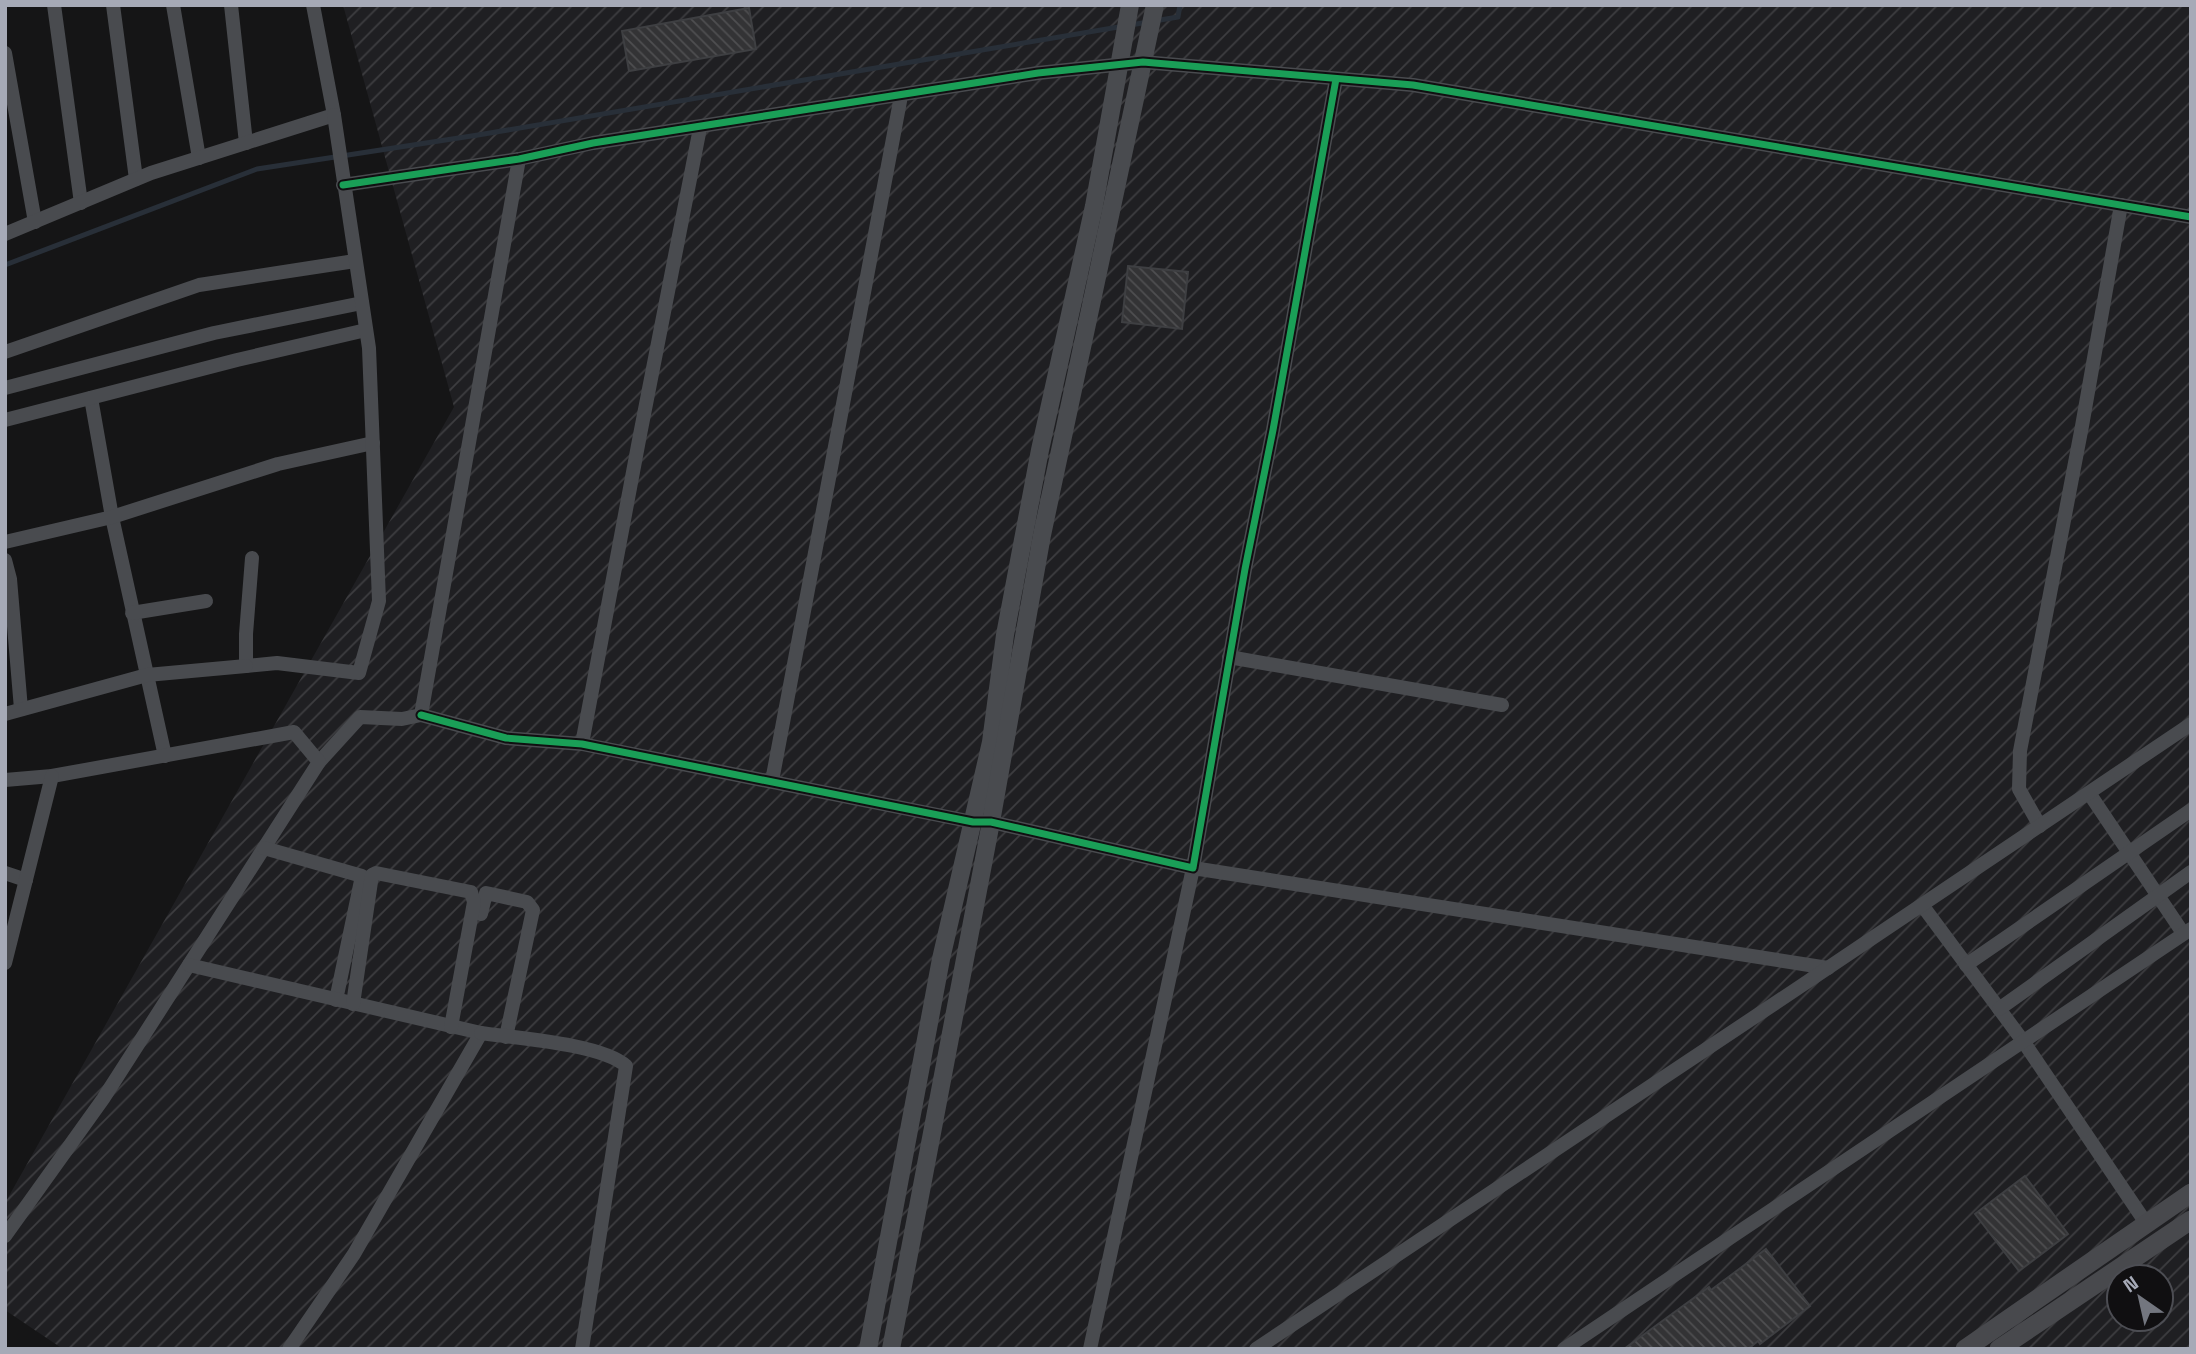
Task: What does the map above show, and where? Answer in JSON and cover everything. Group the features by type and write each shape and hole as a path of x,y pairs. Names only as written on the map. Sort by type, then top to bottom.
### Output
{"main road":[{"path":"1965,1349 2191,1193"},
{"path":"1999,1349 2191,1220"}],"street":[{"path":"54,5 80,203"},
{"path":"113,5 136,179"},
{"path":"173,5 199,158"},
{"path":"231,5 246,143"},
{"path":"5,714 147,675 277,663 359,673 379,601 366,330 334,115 313,5"},
{"path":"868,1349 942,959 982,822 1005,635 1037,463 1094,206 1130,5"},
{"path":"891,1349 982,822 1155,5"},
{"path":"5,53 36,222"},
{"path":"343,185 519,159 593,144 1038,73 1143,62 1413,85 2191,217"},
{"path":"1090,1349 1193,868 1336,79"},
{"path":"772,781 901,96"},
{"path":"5,233 136,179 334,115"},
{"path":"582,744 701,128"},
{"path":"421,715 519,159"},
{"path":"2040,825 2019,789 2020,751 2121,205"},
{"path":"5,352 199,285 355,261"},
{"path":"5,388 214,333 362,303"},
{"path":"5,420 366,330"},
{"path":"91,398 112,517 165,755"},
{"path":"5,542 112,517 278,464 373,443"},
{"path":"246,666 252,558"},
{"path":"5,560 10,579 21,709"},
{"path":"132,613 206,601"},
{"path":"1230,657 1502,705"},
{"path":"5,1236 103,1099 319,762 360,717 402,719 421,715 506,738 582,744 982,822 1193,868 1828,968"},
{"path":"1256,1349 2191,724"},
{"path":"5,780 52,776 294,732 319,762"},
{"path":"5,963 52,776"},
{"path":"1564,1349 2187,931 2158,896 2088,793"},
{"path":"1966,965 2191,810"},
{"path":"264,848 362,876 336,1000"},
{"path":"1999,1009 2191,872"},
{"path":"5,873 26,880"},
{"path":"353,1004 372,876 376,873 471,892 474,902 456,1028"},
{"path":"456,1028 484,896 491,893 527,902 533,910 506,1037"},
{"path":"1922,905 2023,1041 2146,1223"},
{"path":"188,965 456,1028 597,1051 620,1060 626,1066 582,1349"},
{"path":"289,1349 354,1254 481,1033"}],"shaded area":[{"path":"343,5 2191,5 2191,1349 63,1349 5,1310 5,1203 454,407"}],"building":[{"path":"749,8 756,49 629,71 622,31"},
{"path":"1128,266 1188,272 1182,329 1122,322"},
{"path":"2025,1176 2068,1234 2019,1271 1975,1214"},
{"path":"1766,1249 1810,1306 1760,1344 1758,1341 1748,1349 1624,1349 1709,1287 1711,1290"}],"waterway":[{"path":"5,265 257,169 478,135 1178,17 1180,5"}],"cycle path":[{"path":"343,185 519,159 593,143 1038,73 1143,62 1413,85 2191,217"},
{"path":"421,715 506,738 582,744 973,822 991,822 1193,868 1245,569 1273,430 1336,79"}]}
